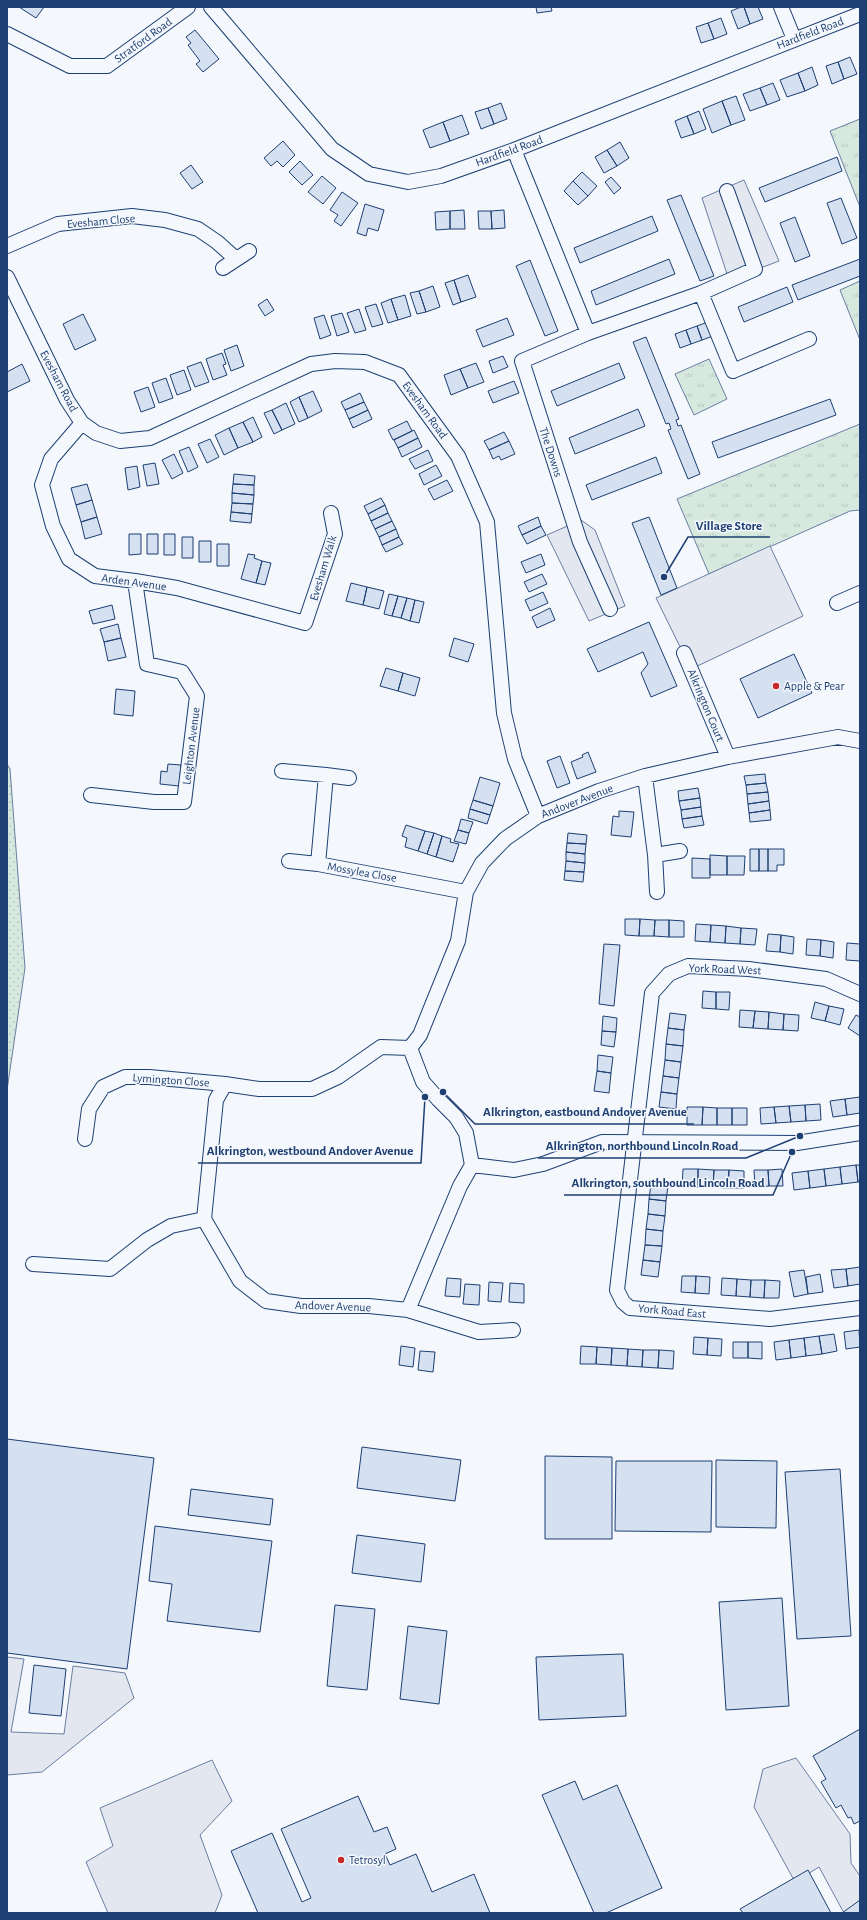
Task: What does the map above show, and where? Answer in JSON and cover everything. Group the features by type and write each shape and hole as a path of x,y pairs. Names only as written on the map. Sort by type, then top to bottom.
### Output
{"street":[{"name":"Stratford Road","path":"7,34 70,66 107,66 188,7"},
{"name":"Hardfield Road","path":"211,7 332,149 369,174 408,182 440,176 514,150 860,14"},
{"path":"781,7 794,39"},
{"path":"514,150 588,333"},
{"name":"The Downs","path":"610,609 580,542 522,361 588,333 701,293 755,269 727,191"},
{"name":"Evesham Close","path":"7,246 58,224 132,216 165,220 198,229 236,259"},
{"path":"223,268 249,251"},
{"name":"Evesham Road","path":"7,277 67,400 82,423 96,433 120,441 150,438 311,364 335,361 365,362 399,375 458,456 487,522 504,713 514,759 538,816"},
{"path":"701,293 734,371 809,340"},
{"name":"Arden Avenue","path":"82,423 51,459 42,485 52,526 69,559 95,576 177,588 305,623"},
{"name":"Evesham Walk","path":"305,623 335,534 330,513"},
{"name":"Leighton Avenue","path":"91,795 154,802 184,802 197,696 182,672 147,664 135,581"},
{"path":"837,603 859,597"},
{"name":"Alkrington Court","path":"684,653 728,757"},
{"name":"Andover Avenue","path":"410,1048 420,1035 458,941 466,892 482,863 505,839 538,816 599,791 645,776 728,757 838,737 860,741"},
{"path":"282,771 350,778"},
{"name":"Mossylea Close","path":"326,775 318,864 466,892"},
{"path":"645,776 656,854 657,892"},
{"path":"656,854 680,851"},
{"path":"288,861 318,864"},
{"name":"York Road West","path":"634,1143 652,993 669,974 688,966 748,969 826,979 860,994"},
{"path":"33,1264 110,1268 147,1240 171,1226 204,1219 216,1100 225,1084 259,1089 312,1089 338,1077 382,1048 410,1048 423,1082 456,1116 466,1132 472,1165 460,1186 408,1310"},
{"name":"Lymington Close","path":"85,1139 89,1108 103,1087 126,1077 149,1077 225,1084"},
{"path":"472,1165 514,1170 543,1164 602,1142 797,1142 860,1133"},
{"name":"York Road East","path":"634,1143 617,1290 623,1302 630,1308 770,1319 860,1308"},
{"name":"Andover Avenue","path":"204,1219 240,1281 266,1300 301,1306 369,1306 408,1310 479,1332 513,1330"}],"green space":[{"path":"860,119 860,207 830,131"},
{"path":"860,281 860,340 840,290"},
{"path":"709,359 727,399 694,415 675,374"},
{"path":"860,424 860,510 850,511 709,574 677,499"},
{"path":"7,764 10,769 25,968 7,1090"}],"shaded area":[{"path":"744,180 779,261 729,280 702,198"},
{"path":"581,520 595,530 625,606 589,621 547,535"},
{"path":"770,546 803,616 691,669 656,598"},
{"path":"7,1657 24,1659 11,1732 64,1734 73,1666 125,1673 134,1698 42,1772 7,1775"},
{"path":"796,1758 850,1834 851,1863 860,1876 860,1913 844,1913 819,1867 795,1882 754,1807 763,1769"},
{"path":"212,1760 232,1801 200,1835 222,1895 215,1913 108,1913 86,1862 113,1846 100,1808"}],"building":[{"path":"19,7 44,7 36,18"},
{"path":"536,7 551,7 552,11 537,13"},
{"path":"744,7 750,24 738,29 731,11"},
{"path":"744,7 758,7 763,19 750,24"},
{"path":"721,18 727,34 714,39 708,23"},
{"path":"708,23 714,39 701,43 696,27"},
{"path":"195,30 219,59 203,72 196,64 200,61 188,45 191,43 186,37"},
{"path":"850,57 857,74 844,79 838,62"},
{"path":"838,62 844,79 832,84 826,66"},
{"path":"812,67 818,85 805,91 798,73"},
{"path":"798,73 805,91 787,97 780,80"},
{"path":"773,83 780,100 767,105 760,88"},
{"path":"760,88 767,105 750,111 743,94"},
{"path":"736,96 745,120 731,125 722,101"},
{"path":"722,101 731,125 712,133 703,109"},
{"path":"501,103 507,119 494,124 488,108"},
{"path":"488,108 494,124 481,129 475,112"},
{"path":"699,111 706,129 694,134 687,116"},
{"path":"462,115 469,134 450,141 443,122"},
{"path":"687,116 694,134 681,138 675,121"},
{"path":"443,122 450,141 430,148 423,130"},
{"path":"283,141 295,155 283,167 277,161 271,166 264,158"},
{"path":"620,142 629,158 617,166 607,150"},
{"path":"607,150 617,166 604,173 595,157"},
{"path":"837,157 842,171 765,202 759,188"},
{"path":"300,161 313,175 302,185 289,172"},
{"path":"191,165 203,182 192,189 180,173"},
{"path":"582,172 597,186 588,196 573,181"},
{"path":"322,176 336,188 323,204 308,192"},
{"path":"611,177 621,188 614,194 605,182"},
{"path":"573,181 588,196 578,205 564,191"},
{"path":"342,192 358,203 341,226 334,221 338,215 330,210"},
{"path":"681,195 714,276 700,281 667,200"},
{"path":"841,198 857,238 842,244 827,203"},
{"path":"365,204 384,210 378,231 368,228 366,236 357,233"},
{"path":"464,210 465,229 450,229 450,211"},
{"path":"504,210 505,228 492,229 491,211"},
{"path":"450,211 450,229 436,230 435,212"},
{"path":"478,211 491,211 492,229 479,229"},
{"path":"652,216 658,231 580,263 574,248"},
{"path":"795,217 810,256 795,262 780,223"},
{"path":"669,259 675,274 596,305 591,291"},
{"path":"860,259 860,276 798,300 792,285"},
{"path":"530,260 558,331 545,336 516,266"},
{"path":"468,275 476,297 461,302 454,280"},
{"path":"454,280 461,302 453,305 445,283"},
{"path":"433,286 440,307 426,312 419,291"},
{"path":"787,287 793,302 744,322 738,307"},
{"path":"419,291 426,312 417,314 410,293"},
{"path":"405,295 411,316 398,320 391,299"},
{"path":"267,299 274,310 265,316 258,305"},
{"path":"391,299 398,320 388,323 381,303"},
{"path":"376,304 383,324 372,327 365,307"},
{"path":"359,309 366,330 355,333 347,313"},
{"path":"342,313 349,332 337,336 331,316"},
{"path":"83,314 96,340 75,350 63,324"},
{"path":"324,315 331,335 320,339 314,318"},
{"path":"507,318 514,335 483,347 476,330"},
{"path":"708,322 713,336 702,340 697,326"},
{"path":"697,326 702,340 691,344 686,330"},
{"path":"686,330 691,344 680,348 675,334"},
{"path":"646,337 679,419 676,420 678,426 681,425 700,474 688,479 668,430 671,429 669,423 666,424 633,342"},
{"path":"237,345 244,366 231,371 224,350"},
{"path":"222,353 226,364 223,365 227,375 213,380 206,359"},
{"path":"503,356 508,367 493,373 489,361"},
{"path":"201,362 209,382 195,387 187,367"},
{"path":"476,363 484,382 468,388 460,369"},
{"path":"619,363 625,378 557,406 551,391"},
{"path":"22,364 30,381 7,392 7,372"},
{"path":"460,369 468,388 451,395 444,375"},
{"path":"184,370 191,390 177,395 170,375"},
{"path":"166,378 173,398 159,403 152,383"},
{"path":"514,381 519,393 493,403 488,391"},
{"path":"148,387 155,407 141,412 134,392"},
{"path":"313,391 322,411 308,418 299,397"},
{"path":"360,393 364,402 345,410 341,402"},
{"path":"299,397 308,418 299,422 290,402"},
{"path":"830,399 836,415 718,458 712,442"},
{"path":"364,402 368,410 349,419 345,410"},
{"path":"286,403 295,424 282,430 272,410"},
{"path":"638,409 645,426 575,454 569,438"},
{"path":"272,410 282,430 274,434 264,413"},
{"path":"368,410 372,419 353,428 349,419"},
{"path":"253,417 262,437 253,442 243,422"},
{"path":"407,421 412,431 393,440 388,430"},
{"path":"243,422 253,442 238,448 229,428"},
{"path":"229,428 238,448 224,455 215,435"},
{"path":"414,430 418,438 398,448 394,440"},
{"path":"504,432 509,441 489,450 484,441"},
{"path":"418,438 422,447 402,457 398,448"},
{"path":"210,439 219,457 207,463 198,444"},
{"path":"509,441 515,454 501,460 499,456 493,459 489,450"},
{"path":"189,447 198,467 188,472 179,451"},
{"path":"428,450 433,461 415,469 409,459"},
{"path":"174,454 183,473 172,479 162,460"},
{"path":"656,457 662,473 592,500 586,485"},
{"path":"155,463 159,484 147,486 143,465"},
{"path":"436,465 442,476 424,485 419,474"},
{"path":"137,466 140,487 128,490 125,468"},
{"path":"234,474 255,476 254,485 233,484"},
{"path":"447,480 453,491 434,500 428,489"},
{"path":"87,484 92,500 76,505 71,488"},
{"path":"233,484 254,485 254,495 232,493"},
{"path":"232,493 254,495 253,504 232,503"},
{"path":"381,498 385,505 368,514 364,506"},
{"path":"92,500 97,517 81,522 76,505"},
{"path":"232,503 253,504 252,514 231,512"},
{"path":"385,505 388,513 371,521 368,514"},
{"path":"231,512 252,514 251,523 230,521"},
{"path":"388,513 392,521 375,529 371,521"},
{"path":"97,517 102,534 85,539 81,522"},
{"path":"538,517 541,526 522,535 518,526"},
{"path":"649,517 677,588 661,595 632,523"},
{"path":"392,521 396,529 379,537 375,529"},
{"path":"541,526 546,535 527,544 522,535"},
{"path":"396,529 399,537 382,545 379,537"},
{"path":"129,534 141,534 141,554 129,555"},
{"path":"147,534 158,534 158,554 147,554"},
{"path":"164,534 175,534 175,555 164,555"},
{"path":"182,537 193,537 193,558 182,558"},
{"path":"399,537 403,544 386,552 382,545"},
{"path":"199,541 211,541 211,562 199,562"},
{"path":"217,544 229,544 229,566 217,566"},
{"path":"248,554 255,555 254,558 262,561 256,583 241,579"},
{"path":"541,554 545,565 526,573 521,562"},
{"path":"262,561 271,563 265,585 256,583"},
{"path":"542,574 547,584 529,592 524,582"},
{"path":"351,583 367,587 363,605 346,601"},
{"path":"367,587 384,591 379,609 363,605"},
{"path":"543,592 548,603 530,611 525,600"},
{"path":"389,594 398,596 392,616 384,614"},
{"path":"398,596 407,598 401,618 392,616"},
{"path":"407,598 415,600 410,621 401,618"},
{"path":"415,600 424,602 419,623 410,621"},
{"path":"112,605 115,619 93,624 89,611"},
{"path":"550,608 555,620 537,628 532,617"},
{"path":"649,622 677,686 651,697 641,673 648,664 643,652 598,672 587,649"},
{"path":"118,624 121,638 104,642 100,629"},
{"path":"121,638 126,657 108,661 104,642"},
{"path":"454,638 474,644 468,662 449,656"},
{"name":"Apple & Pear","path":"794,654 812,693 758,718 740,679"},
{"path":"386,668 403,673 398,691 380,686"},
{"path":"403,673 420,678 415,696 398,691"},
{"path":"116,689 135,691 133,716 114,714"},
{"path":"588,752 596,772 577,779 571,762 583,757 582,755"},
{"path":"560,756 570,783 557,788 547,761"},
{"path":"168,764 181,765 179,786 160,784 161,771 167,772"},
{"path":"765,774 766,783 746,785 744,776"},
{"path":"480,777 500,783 493,806 473,800"},
{"path":"766,783 768,792 747,794 746,785"},
{"path":"698,788 700,798 679,801 678,791"},
{"path":"768,792 769,801 748,804 747,794"},
{"path":"700,798 701,807 681,810 679,801"},
{"path":"473,800 493,806 490,815 470,809"},
{"path":"769,801 770,810 749,813 748,804"},
{"path":"701,807 702,816 682,819 681,810"},
{"path":"470,809 490,815 487,824 468,818"},
{"path":"770,810 771,820 750,822 749,813"},
{"path":"619,811 634,812 631,837 611,835 613,816 619,817"},
{"path":"702,816 704,825 684,828 682,819"},
{"path":"461,819 473,822 469,833 458,830"},
{"path":"406,825 425,831 418,851 405,847 407,838 402,836"},
{"path":"458,830 469,833 466,844 454,841"},
{"path":"425,831 434,833 427,854 418,851"},
{"path":"434,833 442,836 436,857 427,854"},
{"path":"568,833 587,835 586,844 567,843"},
{"path":"442,836 451,839 450,842 459,844 453,862 436,857"},
{"path":"567,843 586,844 585,854 566,852"},
{"path":"750,849 759,849 759,871 750,871"},
{"path":"759,849 768,849 768,871 759,871"},
{"path":"768,849 784,849 784,865 777,865 777,871 768,871"},
{"path":"566,852 585,854 585,863 566,861"},
{"path":"710,855 727,856 727,875 710,875"},
{"path":"727,856 745,856 744,875 727,875"},
{"path":"692,858 710,859 710,878 692,878"},
{"path":"566,861 585,863 584,872 565,871"},
{"path":"565,871 584,872 583,882 564,880"},
{"path":"625,919 640,919 639,936 625,935"},
{"path":"640,919 655,920 654,936 639,936"},
{"path":"655,920 669,920 669,937 654,936"},
{"path":"669,920 684,921 684,937 669,937"},
{"path":"696,924 711,925 710,942 695,941"},
{"path":"711,925 726,926 725,943 710,942"},
{"path":"726,926 741,928 740,944 725,943"},
{"path":"741,928 757,929 755,945 740,944"},
{"path":"768,934 781,935 780,952 766,951"},
{"path":"781,935 794,937 793,954 780,952"},
{"path":"807,939 821,940 820,956 806,955"},
{"path":"821,940 834,942 833,958 820,956"},
{"path":"847,943 860,944 860,961 846,960"},
{"path":"604,944 620,945 614,1006 599,1004"},
{"path":"703,991 716,992 716,1009 702,1008"},
{"path":"716,992 730,992 729,1010 716,1009"},
{"path":"815,1002 829,1006 825,1021 811,1018"},
{"path":"829,1006 844,1009 840,1025 825,1021"},
{"path":"740,1010 755,1011 753,1028 739,1027"},
{"path":"755,1011 769,1012 768,1029 753,1028"},
{"path":"769,1012 784,1014 783,1030 768,1029"},
{"path":"670,1013 686,1015 684,1030 668,1028"},
{"path":"784,1014 799,1015 798,1031 783,1030"},
{"path":"856,1015 860,1017 860,1036 848,1028"},
{"path":"603,1016 617,1018 616,1032 602,1031"},
{"path":"668,1028 684,1030 683,1046 666,1044"},
{"path":"602,1031 616,1032 614,1047 601,1045"},
{"path":"666,1044 683,1046 681,1062 665,1060"},
{"path":"598,1055 613,1057 611,1073 597,1071"},
{"path":"665,1060 681,1062 679,1078 663,1076"},
{"path":"597,1071 611,1073 609,1093 594,1091"},
{"path":"663,1076 679,1078 677,1094 661,1092"},
{"path":"661,1092 677,1094 676,1109 659,1107"},
{"path":"860,1097 860,1113 847,1115 845,1099"},
{"path":"845,1099 847,1115 833,1117 830,1101"},
{"path":"820,1104 821,1120 806,1121 805,1105"},
{"path":"805,1105 806,1121 791,1122 789,1106"},
{"path":"789,1106 791,1122 776,1123 774,1107"},
{"path":"687,1107 703,1107 702,1125 687,1125"},
{"path":"703,1107 717,1108 717,1125 702,1125"},
{"path":"774,1107 776,1123 761,1124 760,1108"},
{"path":"717,1108 732,1108 732,1125 717,1125"},
{"path":"732,1108 747,1108 747,1125 732,1125"},
{"path":"856,1165 860,1165 860,1182 858,1182"},
{"path":"856,1165 858,1182 842,1184 840,1167"},
{"path":"840,1167 842,1184 826,1186 824,1169"},
{"path":"683,1169 698,1169 698,1187 682,1187"},
{"path":"698,1169 714,1170 713,1187 698,1187"},
{"path":"782,1169 783,1186 769,1186 768,1170"},
{"path":"824,1169 826,1186 810,1188 808,1171"},
{"path":"714,1170 729,1170 728,1188 713,1187"},
{"path":"729,1170 744,1171 744,1188 728,1188"},
{"path":"754,1170 768,1170 769,1186 755,1187"},
{"path":"808,1171 810,1188 794,1190 792,1173"},
{"path":"651,1184 668,1186 666,1201 649,1199"},
{"path":"649,1199 666,1201 665,1216 648,1214"},
{"path":"648,1214 665,1216 663,1231 646,1229"},
{"path":"646,1229 663,1231 662,1246 645,1245"},
{"path":"645,1245 662,1246 660,1262 643,1260"},
{"path":"643,1260 660,1262 658,1277 641,1275"},
{"path":"860,1267 860,1284 848,1286 846,1269"},
{"path":"846,1269 848,1286 834,1288 831,1270"},
{"path":"804,1270 808,1294 794,1297 789,1272"},
{"path":"820,1274 823,1292 808,1294 806,1277"},
{"path":"682,1276 696,1276 695,1293 681,1292"},
{"path":"696,1276 710,1277 709,1294 695,1293"},
{"path":"447,1278 461,1279 460,1297 445,1296"},
{"path":"722,1278 737,1279 736,1296 721,1295"},
{"path":"737,1279 751,1280 750,1297 736,1296"},
{"path":"751,1280 765,1280 764,1298 750,1297"},
{"path":"765,1280 780,1281 779,1298 764,1298"},
{"path":"489,1282 503,1283 501,1302 488,1301"},
{"path":"510,1283 524,1284 524,1303 509,1302"},
{"path":"465,1284 480,1285 479,1305 463,1304"},
{"path":"859,1330 860,1347 846,1349 844,1332"},
{"path":"834,1334 837,1351 822,1354 819,1336"},
{"path":"819,1336 822,1354 806,1356 804,1338"},
{"path":"694,1337 708,1338 707,1355 693,1354"},
{"path":"708,1338 722,1339 721,1356 707,1355"},
{"path":"804,1338 806,1356 791,1358 789,1340"},
{"path":"789,1340 791,1358 776,1360 774,1342"},
{"path":"733,1342 748,1342 748,1358 733,1358"},
{"path":"748,1342 762,1342 762,1359 748,1358"},
{"path":"401,1346 415,1348 413,1367 399,1365"},
{"path":"581,1346 597,1347 596,1364 580,1364"},
{"path":"597,1347 612,1348 611,1365 596,1364"},
{"path":"612,1348 628,1349 627,1366 611,1365"},
{"path":"628,1349 643,1350 642,1367 627,1366"},
{"path":"643,1350 659,1350 658,1368 642,1367"},
{"path":"659,1350 674,1351 673,1369 658,1368"},
{"path":"420,1351 435,1352 433,1372 418,1370"},
{"path":"7,1439 154,1458 127,1669 7,1653"},
{"path":"362,1447 461,1460 455,1501 357,1488"},
{"path":"545,1456 612,1457 612,1539 545,1539"},
{"path":"716,1460 777,1461 776,1528 716,1527"},
{"path":"616,1461 712,1461 711,1532 615,1531"},
{"path":"840,1469 851,1636 797,1639 785,1472"},
{"path":"191,1489 273,1499 270,1525 188,1515"},
{"path":"155,1526 272,1541 260,1632 167,1621 172,1584 149,1581"},
{"path":"357,1535 425,1544 421,1582 352,1573"},
{"path":"782,1598 789,1706 726,1710 719,1602"},
{"path":"335,1605 375,1609 367,1690 327,1686"},
{"path":"408,1626 447,1631 439,1704 400,1699"},
{"path":"623,1654 626,1716 539,1720 536,1657"},
{"path":"34,1665 66,1669 61,1716 29,1713"},
{"path":"860,1729 860,1821 854,1824 851,1817 848,1818 841,1805 836,1808 821,1782 826,1779 813,1756"},
{"path":"575,1781 583,1800 617,1785 662,1888 606,1913 594,1913 542,1795"},
{"name":"Tetrosyl","path":"358,1796 374,1832 387,1827 396,1849 385,1854 390,1865 416,1854 432,1892 474,1874 490,1913 258,1913 231,1851 272,1833 302,1902 311,1898 281,1829"},
{"path":"808,1870 831,1913 743,1913 740,1909"},
{"path":"860,1900 860,1913 842,1913"}],"place":[{"name":"Village Store","path":"664,577"},
{"name":"Apple & Pear","path":"776,686"},
{"name":"Alkrington, eastbound Andover Avenue","path":"443,1092"},
{"name":"Alkrington, westbound Andover Avenue","path":"425,1097"},
{"name":"Alkrington, northbound Lincoln Road","path":"800,1136"},
{"name":"Alkrington, southbound Lincoln Road","path":"792,1152"},
{"name":"Tetrosyl","path":"341,1860"}]}
